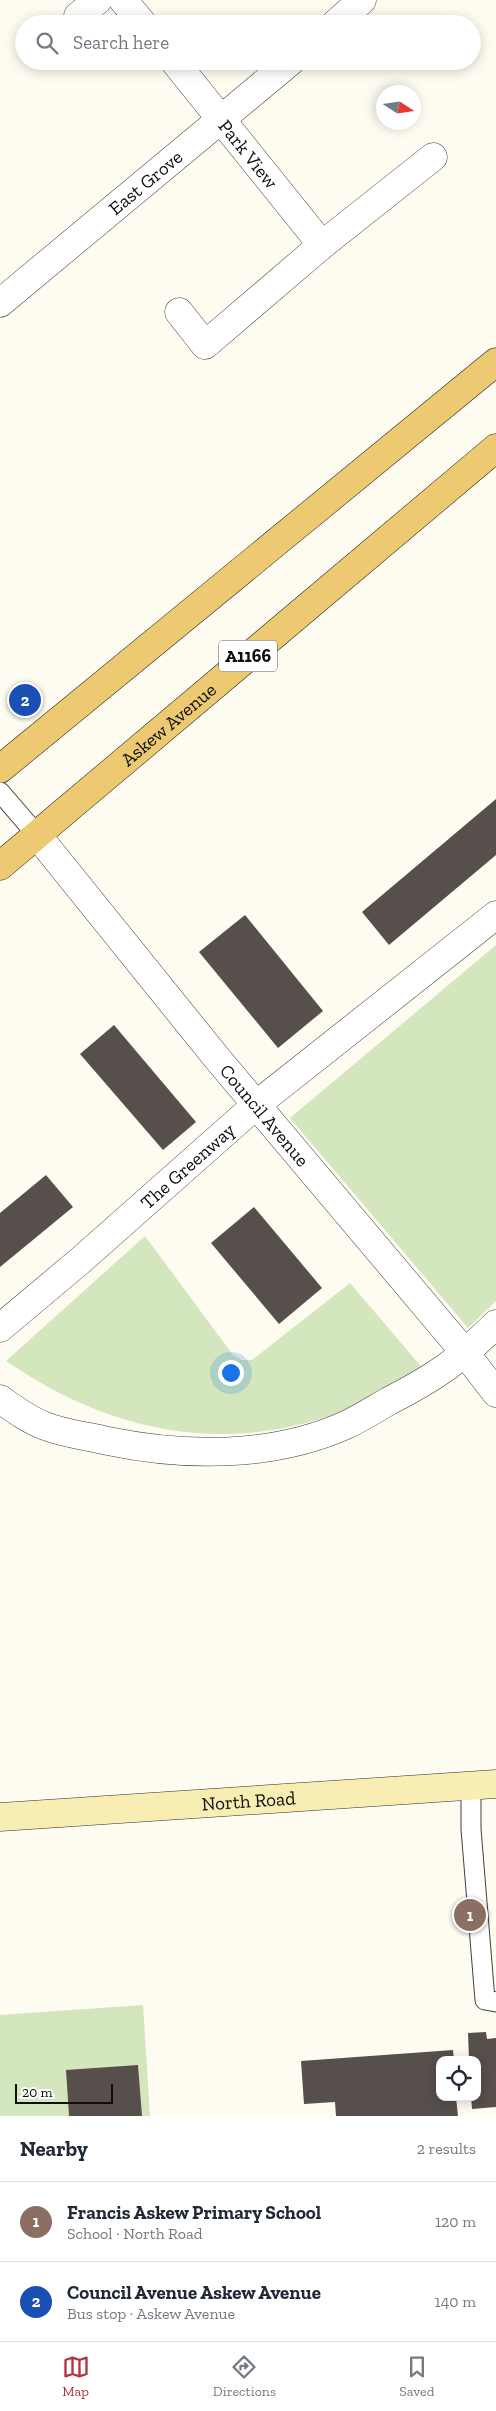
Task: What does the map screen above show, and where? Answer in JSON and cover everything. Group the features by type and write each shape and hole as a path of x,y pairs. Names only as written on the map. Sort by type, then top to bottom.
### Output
{"main road":[{"path":"0,769 496,362"},
{"name":"Askew Avenue","path":"0,866 496,448"}],"street":[{"path":"123,0 135,15"},
{"path":"345,15 362,0"},
{"name":"Park View","path":"181,70 322,245"},
{"name":"East Grove","path":"0,303 280,70"},
{"path":"179,312 205,346 322,245 432,157"},
{"name":"Council Avenue","path":"36,835 119,940 466,1354 496,1393"},
{"name":"The Greenway","path":"0,1328 81,1260 256,1105 496,915"},
{"path":"0,1399 21,1414 45,1426 149,1450 206,1452 252,1449 298,1441 345,1425 431,1379 466,1354 496,1324"},
{"name":"North Road","path":"0,1817 483,1784"}],"lane":[{"path":"0,792 36,835"},
{"path":"483,1784 471,1829 485,2000 496,2002"}],"green space":[{"path":"496,945 496,1301 468,1328 290,1118"},
{"path":"145,1236 233,1355 242,1360 252,1360 350,1283 425,1371 372,1399 319,1419 267,1431 214,1434 162,1428 109,1414 58,1392 6,1361"},
{"path":"143,2005 150,2116 0,2116 0,2015"}],"building":[{"path":"496,799 496,855 389,945 362,912"},
{"path":"245,915 323,1011 278,1048 199,952"},
{"path":"114,1025 196,1122 163,1150 80,1054"},
{"path":"46,1175 73,1207 0,1267 0,1213"},
{"path":"254,1207 322,1288 279,1324 211,1243"},
{"path":"486,2032 487,2039 496,2038 496,2107 472,2109 471,2101 481,2101 481,2056 469,2056 468,2033"},
{"path":"453,2050 454,2056 436,2056 436,2101 456,2101 458,2116 336,2116 335,2102 304,2104 301,2061"},
{"path":"138,2065 142,2116 69,2116 66,2070"}],"place":[{"name":"Council Avenue Askew Avenue","path":"25,700"},
{"name":"Francis Askew Primary School","path":"470,1915"}]}
